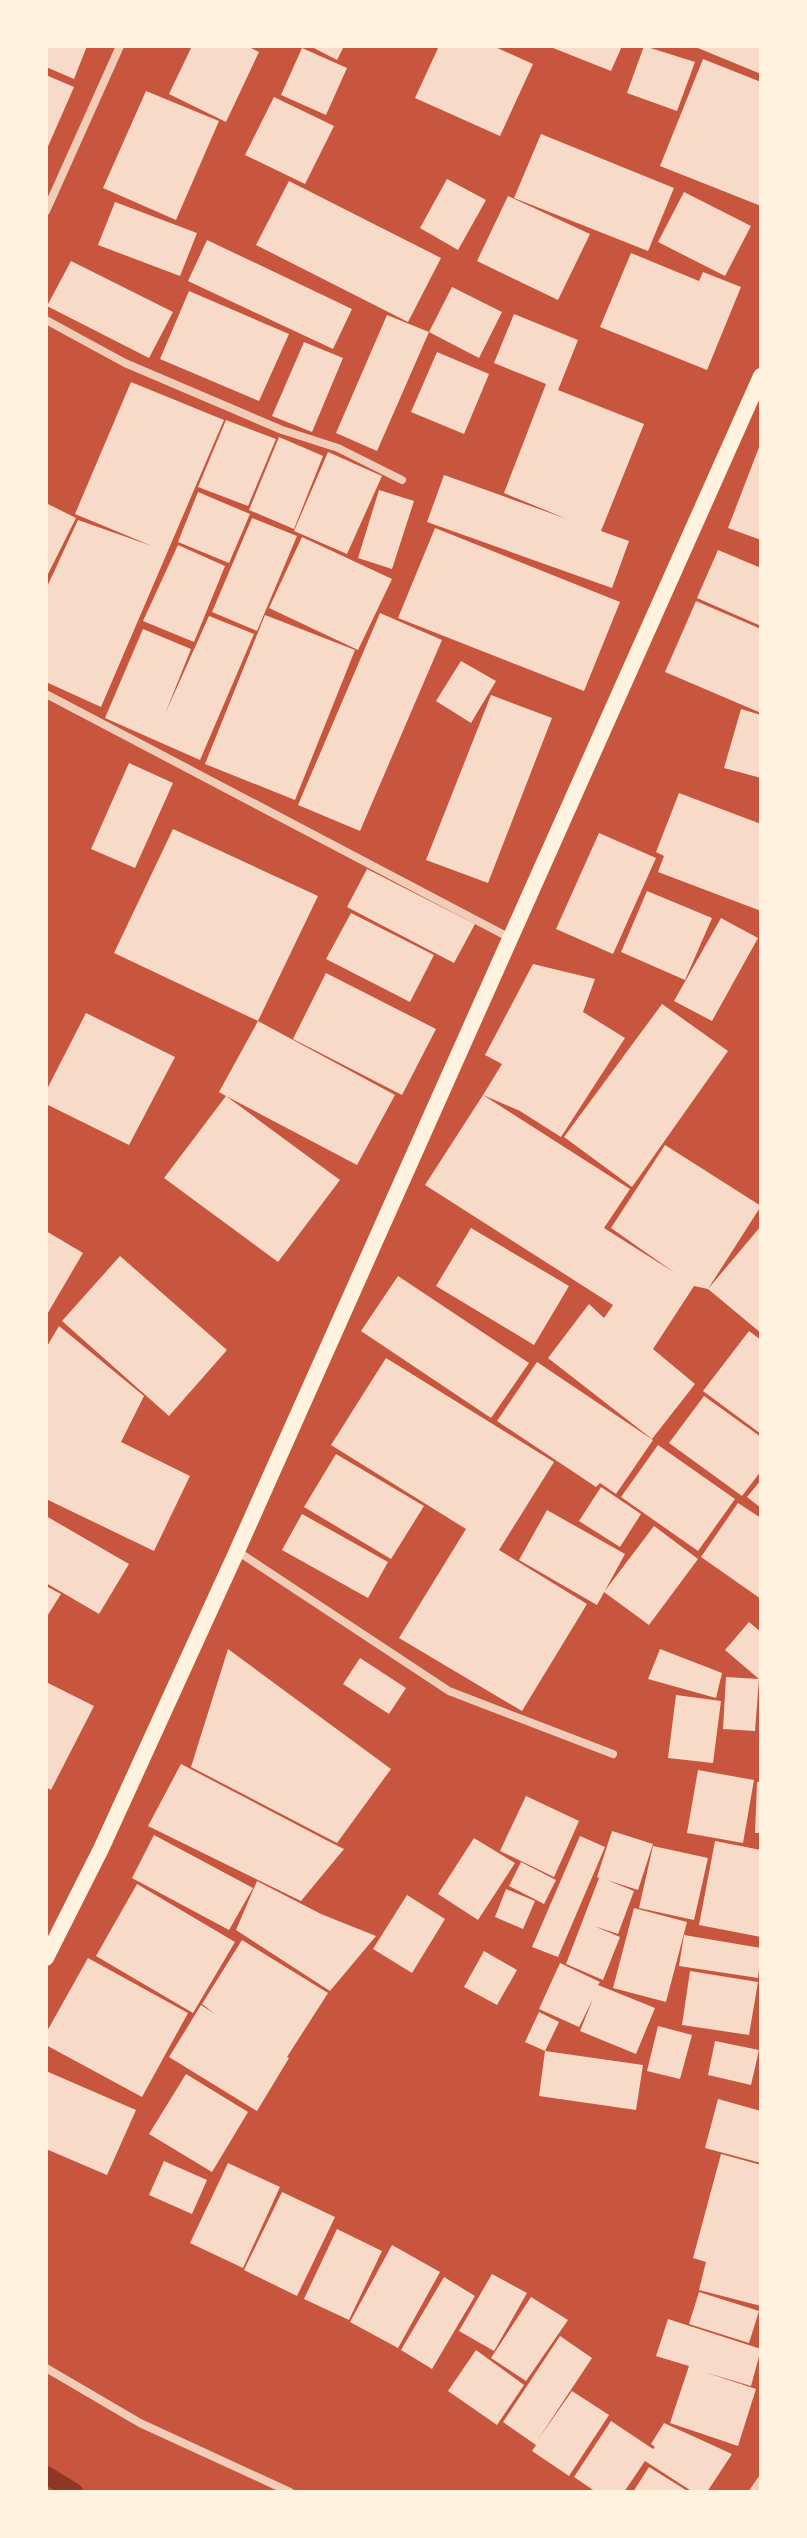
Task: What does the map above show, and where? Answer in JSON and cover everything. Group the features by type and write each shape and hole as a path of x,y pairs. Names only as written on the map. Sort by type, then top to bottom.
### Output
{"main road":[{"path":"46,1958 101,1849 237,1551 761,376"}],"street":[{"path":"46,211 120,46"},
{"path":"46,320 125,363 282,430 338,448 402,480"},
{"path":"46,694 510,938"},
{"path":"237,1551 449,1691 613,1754"},
{"path":"46,2368 140,2423 290,2492"},
{"path":"753,2492 761,2480"}],"building":[{"path":"46,46 87,46 74,79 46,67"},
{"path":"192,46 247,46 259,52 226,122 169,94"},
{"path":"310,46 344,46 337,60"},
{"path":"439,46 493,46 533,64 500,136 415,98"},
{"path":"548,46 622,46 611,71"},
{"path":"644,46 695,62 677,111 627,93"},
{"path":"693,46 761,46 761,74"},
{"path":"302,48 347,68 326,115 281,95"},
{"path":"703,59 761,82 761,206 660,166"},
{"path":"46,75 74,87 46,151"},
{"path":"146,91 219,121 176,220 103,188"},
{"path":"274,97 334,126 305,184 245,155"},
{"path":"541,134 674,188 648,251 514,198"},
{"path":"447,179 486,200 458,250 420,228"},
{"path":"289,181 441,258 408,322 256,245"},
{"path":"684,192 751,226 725,276 658,242"},
{"path":"508,196 590,234 558,300 477,261"},
{"path":"115,202 197,233 180,276 98,245"},
{"path":"207,240 352,309 333,349 188,281"},
{"path":"631,253 699,281 703,272 741,287 707,370 600,327"},
{"path":"71,261 173,312 149,358 47,306"},
{"path":"452,287 502,312 479,358 429,332"},
{"path":"189,291 289,334 259,401 160,359"},
{"path":"514,314 578,340 558,390 644,424 601,531 629,541 612,588 427,522 444,475 567,519 504,493 546,384 494,363"},
{"path":"387,315 429,332 377,451 336,433"},
{"path":"304,342 343,358 312,432 272,416"},
{"path":"437,352 489,374 464,434 411,412"},
{"path":"131,382 224,420 101,707 46,682 46,589 78,520 152,546 75,514"},
{"path":"226,420 276,439 248,506 198,487"},
{"path":"279,437 323,456 294,529 249,510"},
{"path":"761,442 761,540 728,528"},
{"path":"328,452 382,476 347,554 294,531"},
{"path":"379,490 414,501 392,569 358,558"},
{"path":"198,492 250,514 229,563 178,542"},
{"path":"46,503 76,518 46,578"},
{"path":"252,518 297,536 257,631 212,612"},
{"path":"435,528 620,602 584,691 398,618"},
{"path":"302,537 392,579 358,650 269,608"},
{"path":"178,545 225,566 194,642 143,621"},
{"path":"718,550 761,568 761,626 697,598"},
{"path":"696,601 761,629 761,713 665,672"},
{"path":"380,613 442,640 360,831 298,805"},
{"path":"265,615 355,650 295,800 205,764"},
{"path":"209,616 254,634 200,760 105,718 143,629 191,649 165,714"},
{"path":"461,661 496,681 471,723 436,701"},
{"path":"491,695 552,718 488,883 426,860"},
{"path":"741,709 761,715 761,778 724,768"},
{"path":"129,763 173,783 135,868 91,849"},
{"path":"679,793 761,824 761,911 658,872 664,856 656,852"},
{"path":"173,829 318,896 258,1021 114,953"},
{"path":"599,833 656,858 613,954 556,929"},
{"path":"367,869 475,924 454,963 347,907"},
{"path":"647,891 712,918 685,980 621,952"},
{"path":"351,913 434,955 410,1002 326,959"},
{"path":"721,918 758,938 712,1021 674,1001"},
{"path":"533,964 595,979 583,1012 625,1038 561,1137 520,1111 483,1095 502,1064 485,1055"},
{"path":"326,973 436,1029 402,1095 293,1039"},
{"path":"662,1004 728,1051 632,1187 564,1137"},
{"path":"86,1013 175,1057 129,1145 46,1104 46,1091"},
{"path":"258,1021 395,1095 357,1165 219,1092"},
{"path":"483,1095 630,1189 604,1228 675,1273 611,1228 665,1145 761,1206 708,1289 694,1286 653,1349 695,1384 652,1439 548,1358 589,1304 604,1318 613,1305 425,1185"},
{"path":"226,1096 340,1180 278,1262 164,1178"},
{"path":"761,1226 761,1333 708,1289"},
{"path":"471,1228 569,1286 534,1345 436,1286"},
{"path":"46,1231 83,1253 46,1316"},
{"path":"120,1256 227,1350 169,1416 62,1321"},
{"path":"398,1276 529,1363 491,1418 361,1331"},
{"path":"59,1326 144,1396 121,1442 190,1476 154,1551 46,1499 46,1348"},
{"path":"749,1331 761,1340 761,1434 703,1391"},
{"path":"386,1358 554,1462 499,1550 587,1604 522,1711 399,1638 466,1529 331,1445"},
{"path":"537,1362 653,1440 616,1494 600,1483 596,1487 497,1421"},
{"path":"704,1396 761,1437 761,1471 742,1496 669,1443"},
{"path":"658,1445 735,1499 698,1551 621,1497"},
{"path":"336,1454 424,1506 391,1559 304,1507"},
{"path":"761,1480 761,1508 747,1497"},
{"path":"601,1487 641,1514 620,1547 579,1521"},
{"path":"738,1503 761,1518 761,1599 701,1557"},
{"path":"547,1510 625,1554 597,1605 519,1560"},
{"path":"302,1514 388,1562 368,1598 282,1550"},
{"path":"46,1516 129,1564 99,1614 46,1583"},
{"path":"654,1526 698,1559 649,1625 604,1592"},
{"path":"46,1586 61,1594 46,1618"},
{"path":"749,1622 761,1632 759,1679 725,1650"},
{"path":"228,1649 391,1769 337,1843 191,1767"},
{"path":"660,1649 722,1673 716,1698 648,1679"},
{"path":"360,1658 406,1688 389,1714 343,1684"},
{"path":"726,1677 759,1679 755,1731 723,1729"},
{"path":"46,1682 94,1706 51,1790 46,1787"},
{"path":"676,1695 721,1701 713,1763 668,1758"},
{"path":"181,1764 344,1849 301,1901 148,1826"},
{"path":"698,1770 754,1780 743,1843 687,1833"},
{"path":"757,1782 761,1782 761,1833 755,1833"},
{"path":"526,1796 579,1821 554,1877 500,1851"},
{"path":"612,1831 653,1844 638,1890 607,1880 634,1891 618,1934 594,1926 620,1937 603,1980 566,1964 599,1878"},
{"path":"154,1835 253,1888 229,1930 132,1878"},
{"path":"580,1836 605,1847 558,1957 532,1947"},
{"path":"474,1838 515,1863 478,1920 438,1894"},
{"path":"715,1841 761,1850 761,1937 699,1925"},
{"path":"653,1846 708,1858 694,1920 639,1908"},
{"path":"521,1862 556,1880 544,1904 509,1886"},
{"path":"257,1881 321,1914 376,1936 330,1991 236,1930"},
{"path":"137,1884 235,1942 193,2013 96,1956"},
{"path":"506,1889 535,1901 523,1929 495,1917"},
{"path":"407,1895 445,1919 412,1973 373,1949"},
{"path":"634,1908 687,1922 666,2002 613,1988"},
{"path":"684,1935 761,1948 758,1978 679,1966"},
{"path":"242,1940 328,1993 257,2111 169,2057 201,2005 215,2014 202,2004"},
{"path":"484,1951 517,1970 497,2005 464,1987"},
{"path":"88,1958 188,2013 142,2097 46,2045 46,2033"},
{"path":"560,1963 600,1982 598,1985 655,2008 636,2054 580,2031 593,1999 579,2027 539,2009"},
{"path":"690,1971 758,1982 749,2035 682,2025"},
{"path":"539,2012 559,2022 545,2051 525,2042"},
{"path":"658,2026 692,2035 680,2079 647,2071"},
{"path":"715,2041 759,2050 751,2085 708,2075"},
{"path":"545,2051 643,2065 636,2110 539,2096"},
{"path":"46,2071 136,2110 107,2175 46,2149"},
{"path":"186,2074 248,2112 212,2172 149,2134"},
{"path":"718,2099 761,2111 761,2163 705,2148"},
{"path":"721,2154 761,2165 761,2306 699,2290 706,2262 693,2258"},
{"path":"164,2161 207,2180 192,2214 149,2195"},
{"path":"228,2163 280,2187 243,2268 190,2243"},
{"path":"282,2192 335,2217 297,2296 244,2270"},
{"path":"337,2229 382,2251 349,2320 304,2299"},
{"path":"392,2245 440,2272 398,2348 350,2322"},
{"path":"492,2274 527,2293 494,2351 459,2331"},
{"path":"444,2277 475,2296 432,2369 401,2350"},
{"path":"699,2292 759,2311 749,2343 689,2324"},
{"path":"531,2297 568,2320 526,2381 491,2358"},
{"path":"668,2319 761,2349 751,2386 704,2372 756,2389 738,2446 670,2423 689,2366 656,2356"},
{"path":"560,2336 592,2358 537,2441 572,2391 609,2415 569,2476 532,2451 536,2445 503,2422"},
{"path":"476,2350 524,2385 497,2425 448,2391"},
{"path":"611,2421 653,2449 655,2447 651,2444 664,2423 732,2454 707,2492 693,2492 645,2461 624,2492 596,2492 574,2477"},
{"path":"649,2467 689,2492 633,2492"}],"waterway":[{"path":"46,2475 74,2492"}]}
